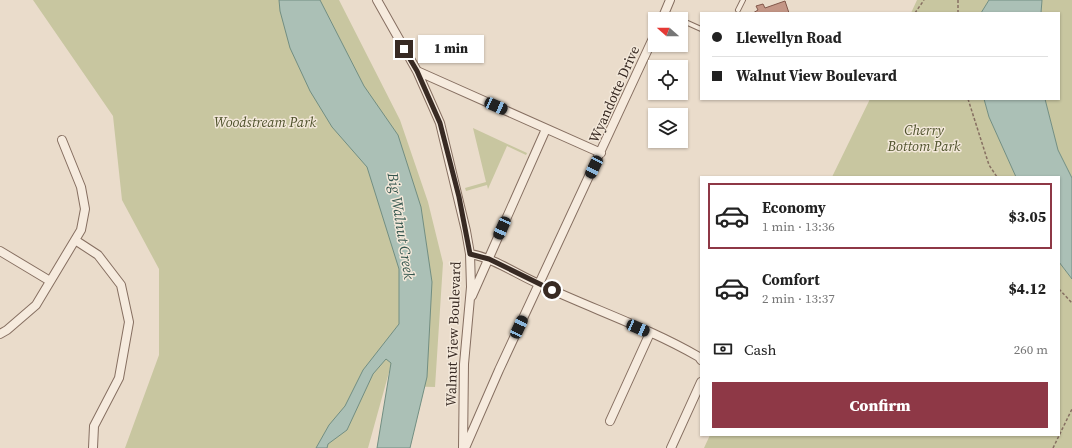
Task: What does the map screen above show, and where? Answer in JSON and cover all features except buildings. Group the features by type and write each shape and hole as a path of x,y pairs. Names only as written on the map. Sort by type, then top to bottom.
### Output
{"street":[{"name":"Walnut View Boulevard","path":"377,0 417,71 440,123 459,197 470,254 470,300 464,364 464,448"},
{"path":"665,12 670,0"},
{"name":"Wyandotte Drive","path":"464,448 648,49"},
{"path":"417,71 601,153"},
{"path":"470,300 546,129"},
{"path":"0,334 7,330 36,305 81,230 85,209 81,187 62,140"},
{"path":"76,240 98,255 121,285 129,322 119,378 94,426 93,448"},
{"path":"0,251 50,281"},
{"path":"470,254 489,259 539,284 677,344 700,358"},
{"path":"610,421 650,333"},
{"path":"671,448 700,385"}],"lane":[{"path":"738,10 743,0"},
{"path":"688,23 700,29"}],"path":[{"path":"916,12 924,0"},
{"path":"958,0 958,12"},
{"path":"968,100 989,164 996,176"},
{"path":"1060,291 1072,303"},
{"path":"1060,434 1072,409"},
{"path":"1053,448 1059,436"}],"green space":[{"name":"Woodstream Park","path":"33,0 339,0 400,120 428,202 443,263 435,387 397,386 391,365 368,448 125,448 159,355 159,269 122,200 113,116"},
{"path":"917,0 989,0 982,12 911,12"},
{"path":"1042,0 1072,0 1072,178 1058,150 1045,100 1060,100 1060,12 1041,12"},
{"name":"Cherry Bottom Park","path":"870,100 984,100 989,117 1016,176 832,176"},
{"path":"473,128 527,153 526,155 507,146 488,189 487,185 466,191 465,188 486,182"},
{"path":"1060,263 1072,279 1072,448 704,448 710,436 1060,436"}],"water":[{"name":"Big Walnut Creek","path":"279,0 320,0 364,86 398,135 421,207 432,282 427,377 410,448 377,448 391,363 386,359 373,374 347,430 328,444 327,448 316,448 329,425 345,406 363,370 399,324 399,269 367,167 332,127 310,91 290,48 280,11"},
{"path":"989,0 1042,0 1041,12 982,12"},
{"path":"984,100 1045,100 1058,150 1072,178 1072,279 1060,263 1060,176 1016,176 989,117"}],"route":[{"path":"404,49 417,71 440,123 459,197 470,254 480,255 552,290"}]}
